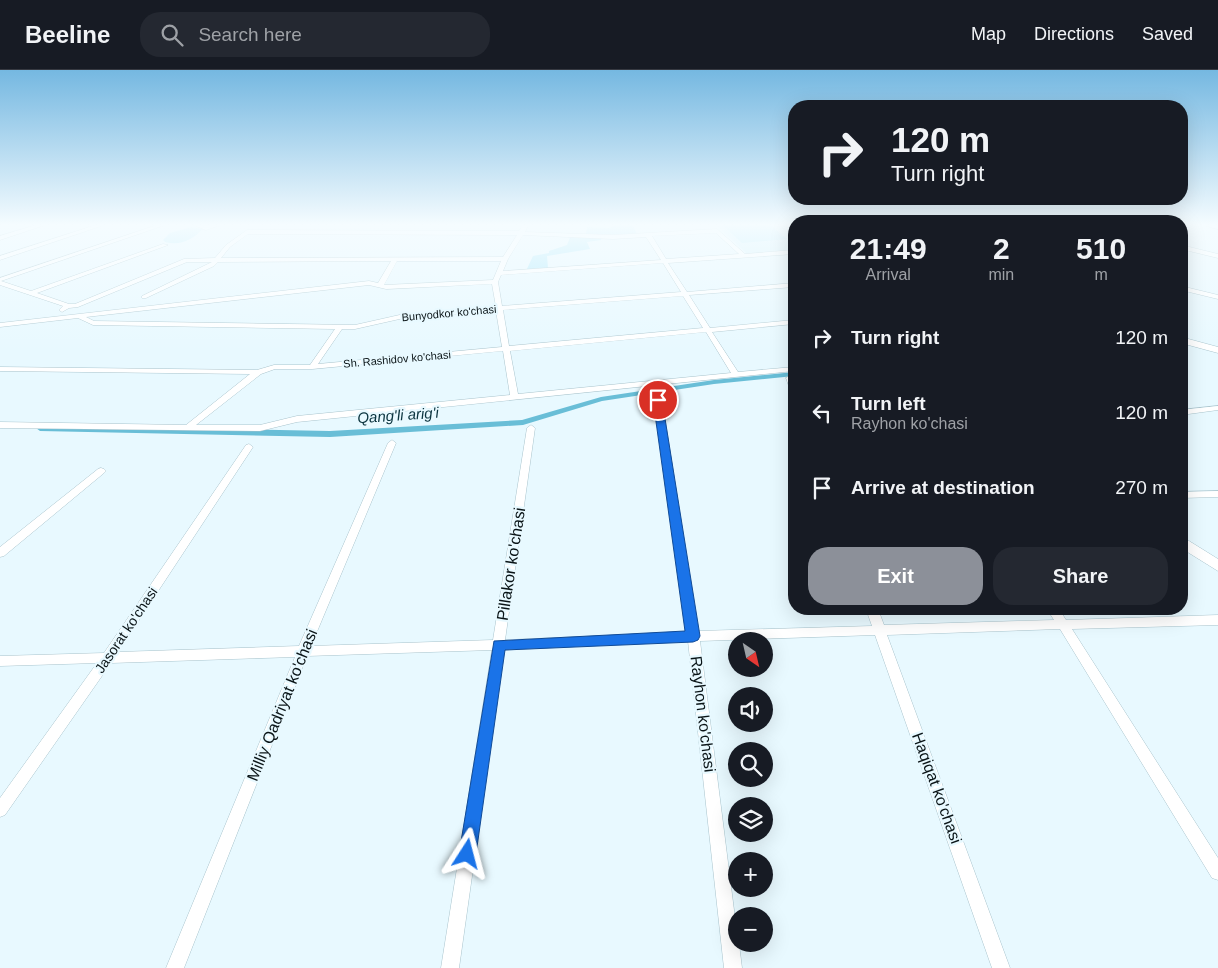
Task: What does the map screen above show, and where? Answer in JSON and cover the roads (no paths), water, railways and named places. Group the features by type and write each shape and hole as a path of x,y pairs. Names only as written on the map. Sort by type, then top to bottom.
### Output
{"main road":[{"path":"1188,342 1218,350"},
{"path":"1188,546 1218,566"}],"street":[{"path":"0,281 41,267"},
{"path":"32,293 104,267"},
{"path":"0,281 68,306 76,306 169,267"},
{"path":"144,297 206,267"},
{"path":"380,286 391,267"},
{"path":"501,267 495,282 514,397"},
{"path":"498,273 590,267"},
{"path":"667,267 736,375"},
{"path":"0,325 46,318 369,283 386,287 495,282"},
{"name":"Bunyodkor ko'chasi","path":"77,315 93,323 355,327 404,316 788,285"},
{"path":"1188,290 1218,298"},
{"path":"46,318 68,306"},
{"name":"Sh. Rashidov ko'chasi","path":"0,369 258,372 274,366 312,367 788,323"},
{"path":"312,367 340,327"},
{"path":"0,425 260,428 297,419 788,370"},
{"path":"189,426 258,372"},
{"name":"Rayhon ko'chasi","path":"658,400 693,636 734,968"},
{"path":"1188,412 1218,408"},
{"name":"Pillakor ko'chasi","path":"450,968 531,428"},
{"name":"Milliy Qadriyat ko'chasi","path":"175,968 303,651 392,443"},
{"name":"Jasorat ko'chasi","path":"0,810 107,658 249,447"},
{"path":"0,553 101,471"},
{"path":"1188,495 1218,494"},
{"name":"Haqiqat ko'chasi","path":"874,615 1001,968"},
{"path":"1057,615 1218,872"},
{"path":"0,661 499,645 693,636 1218,620"}],"waterway":[{"name":"Qang'li arig'i","path":"40,428 330,434 523,422 601,399 714,382 788,375"}]}
